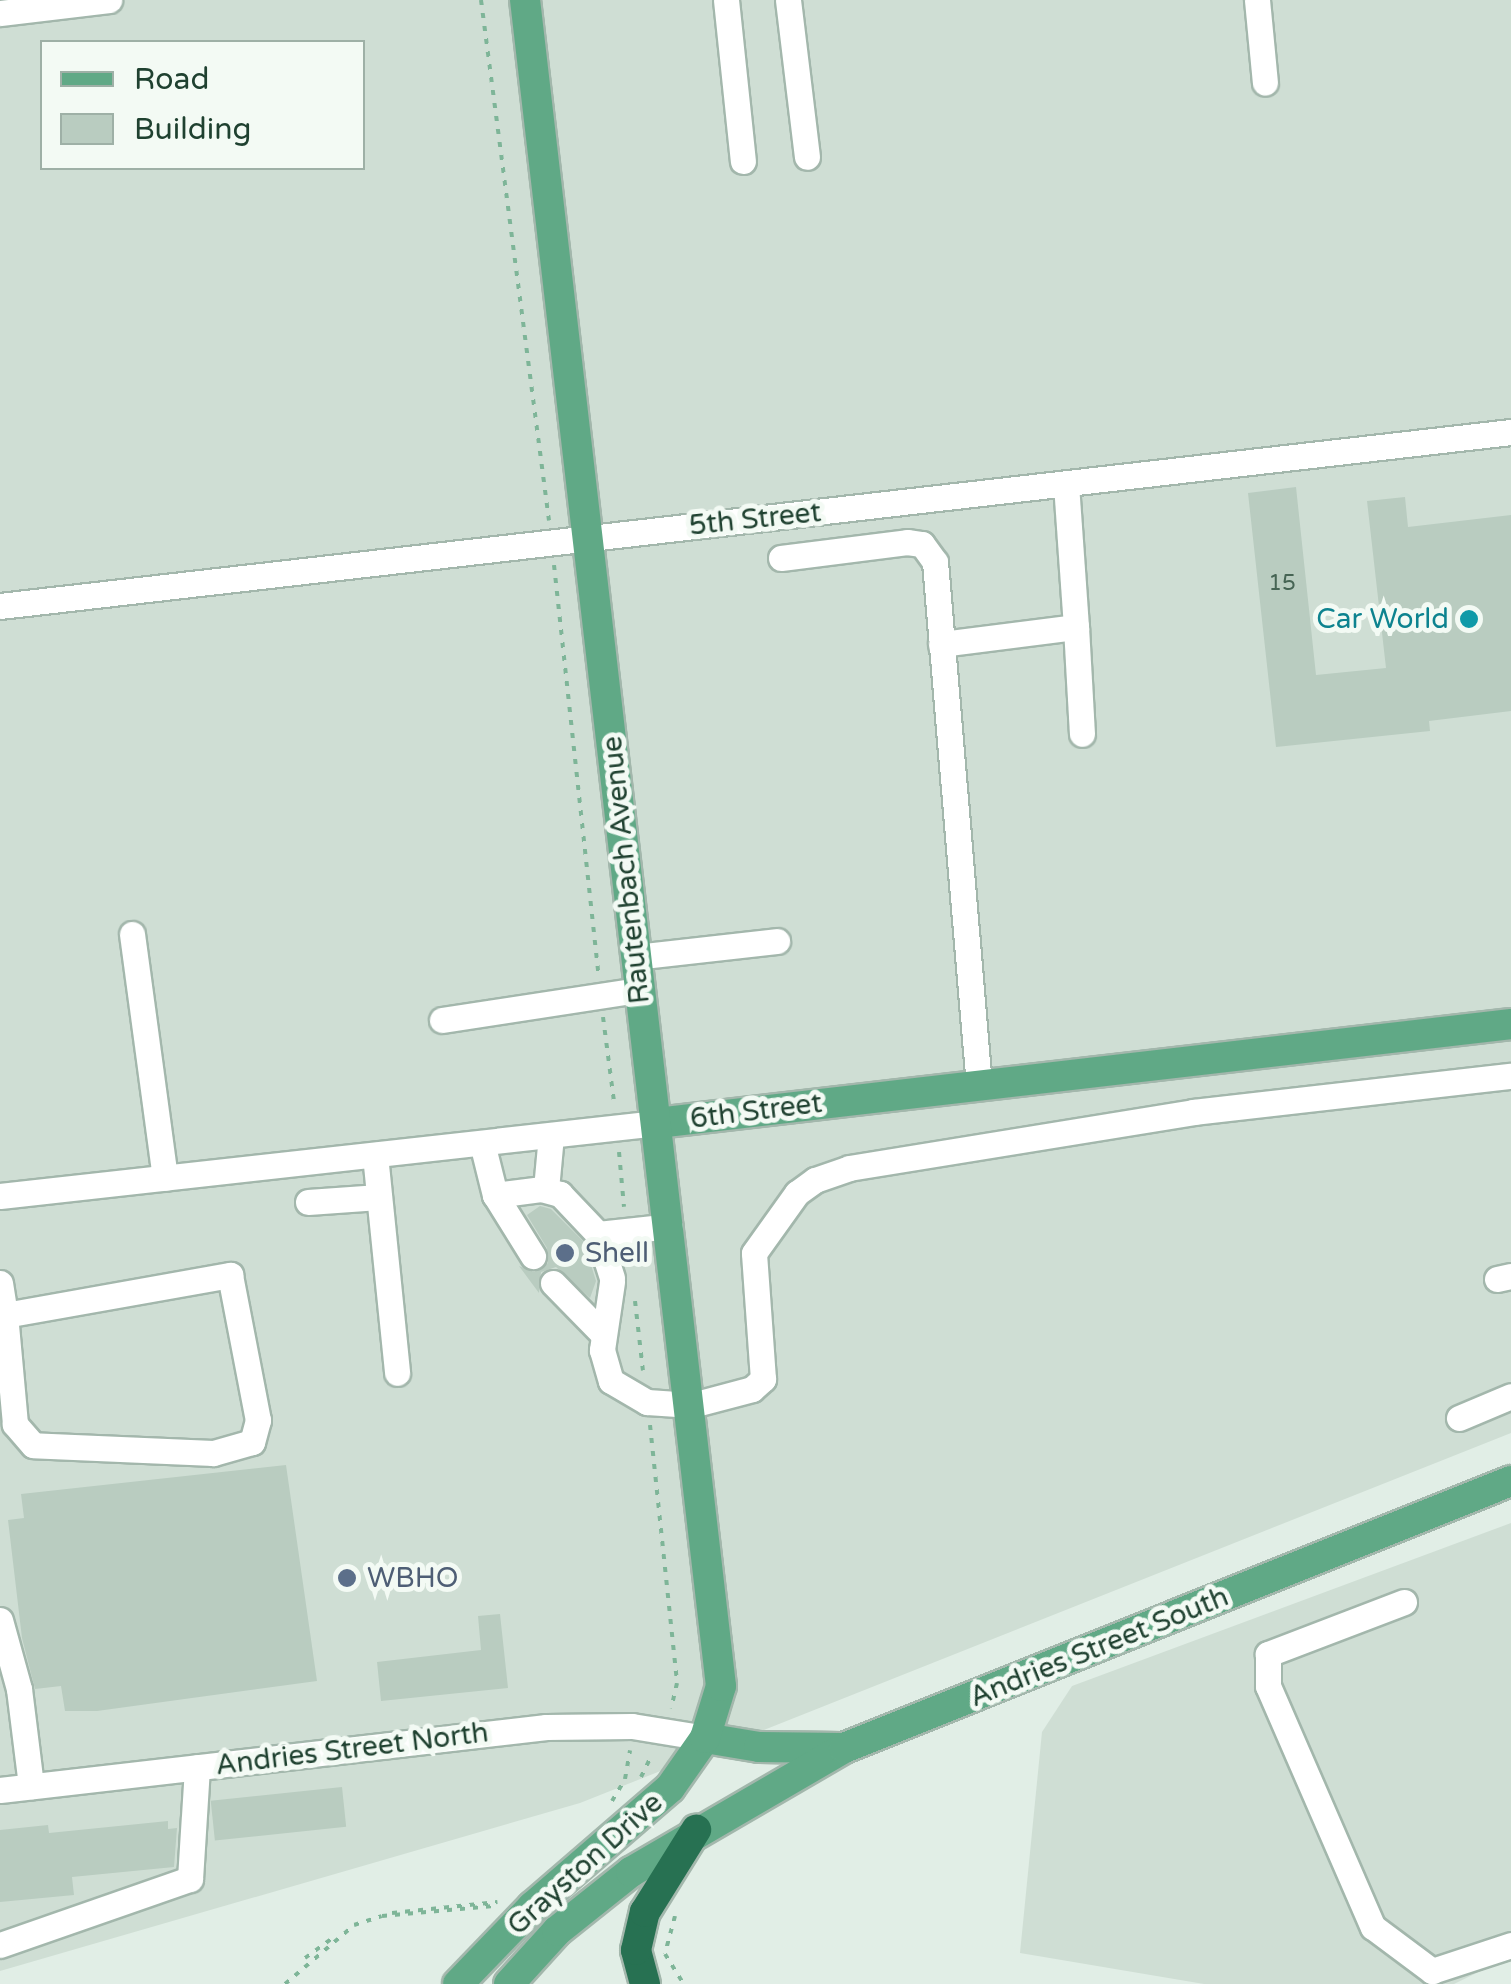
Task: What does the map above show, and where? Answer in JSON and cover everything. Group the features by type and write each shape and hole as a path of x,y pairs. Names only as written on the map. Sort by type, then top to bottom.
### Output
{"highway":[{"path":"644,1984 636,1950 645,1912 696,1830"}],"main road":[{"name":"Rautenbach Avenue","path":"525,0 721,1662 716,1708 704,1738"},
{"name":"6th Street","path":"657,1124 1511,1024"},
{"name":"Andries Street South","path":"696,1830 844,1748 1511,1481"},
{"path":"704,1738 759,1747 844,1748"},
{"name":"Grayston Drive","path":"458,1984 532,1907 653,1807 704,1738"},
{"name":"Grayston Drive","path":"509,1984 599,1896 696,1830"}],"lane":[{"path":"0,13 109,0"},
{"path":"726,0 743,160"},
{"path":"788,0 807,157"},
{"path":"1257,0 1265,84"},
{"name":"5th Street","path":"0,606 1511,432"},
{"path":"1066,484 1082,734"},
{"path":"781,558 922,544 936,562 979,1086"},
{"path":"941,644 1076,627"},
{"path":"132,934 164,1178"},
{"path":"635,957 776,941"},
{"path":"442,1020 639,990"},
{"path":"496,1196 546,1189 598,1234 619,1283 603,1334 603,1363 611,1381 647,1402 692,1405 752,1389 763,1379 754,1253 797,1193 814,1180 849,1168 1193,1112 1511,1076"},
{"name":"6th Street","path":"0,1196 657,1124"},
{"path":"546,1189 551,1135"},
{"path":"482,1143 496,1196 532,1256"},
{"path":"375,1156 397,1373"},
{"path":"308,1202 379,1197"},
{"path":"598,1234 670,1226"},
{"path":"0,1283 15,1424 34,1445 213,1453 252,1442 258,1420 238,1287 230,1276 5,1316"},
{"path":"553,1283 603,1334"},
{"path":"1459,1418 1511,1396"},
{"path":"1404,1602 1268,1654 1268,1686 1373,1927 1432,1971 1511,1945"},
{"path":"0,1620 19,1689 31,1786"},
{"name":"Andries Street North","path":"0,1790 546,1727 632,1726 704,1738"},
{"path":"0,1946 190,1880 197,1767"}],"path":[{"path":"482,0 552,542 627,1231"},
{"path":"619,1283 647,1402 677,1683 663,1730 639,1780"},
{"path":"605,1808 625,1779 632,1726"},
{"path":"284,1984 326,1943 381,1914 469,1907 512,1897"}],"shaded area":[{"path":"0,0 1511,0 1511,1433 580,1803 0,1971"},
{"path":"1511,1523 1511,1956 1454,1984 1204,1984 1020,1953 1042,1732 1072,1686"}],"building":[{"path":"1296,487 1316,675 1386,668 1367,501 1405,497 1408,527 1511,515 1511,711 1429,721 1430,731 1276,747 1248,493"},
{"path":"540,1206 551,1209 584,1242 596,1281 590,1298 556,1267 541,1272 539,1293 519,1266 534,1272 548,1263 547,1248 527,1215"},
{"path":"286,1465 317,1681 97,1711 65,1711 61,1686 35,1689 22,1638 8,1520 24,1518 21,1494"},
{"path":"500,1614 508,1688 381,1701 377,1662 481,1650 478,1616"},
{"path":"342,1787 346,1827 215,1841 211,1801"},
{"path":"168,1821 168,1829 177,1828 174,1867 72,1877 74,1895 0,1902 0,1830 48,1825 49,1833"}],"place":[{"name":"Car World","path":"1469,619"},
{"name":"Shell","path":"565,1253"},
{"name":"WBHO","path":"347,1578"}]}
